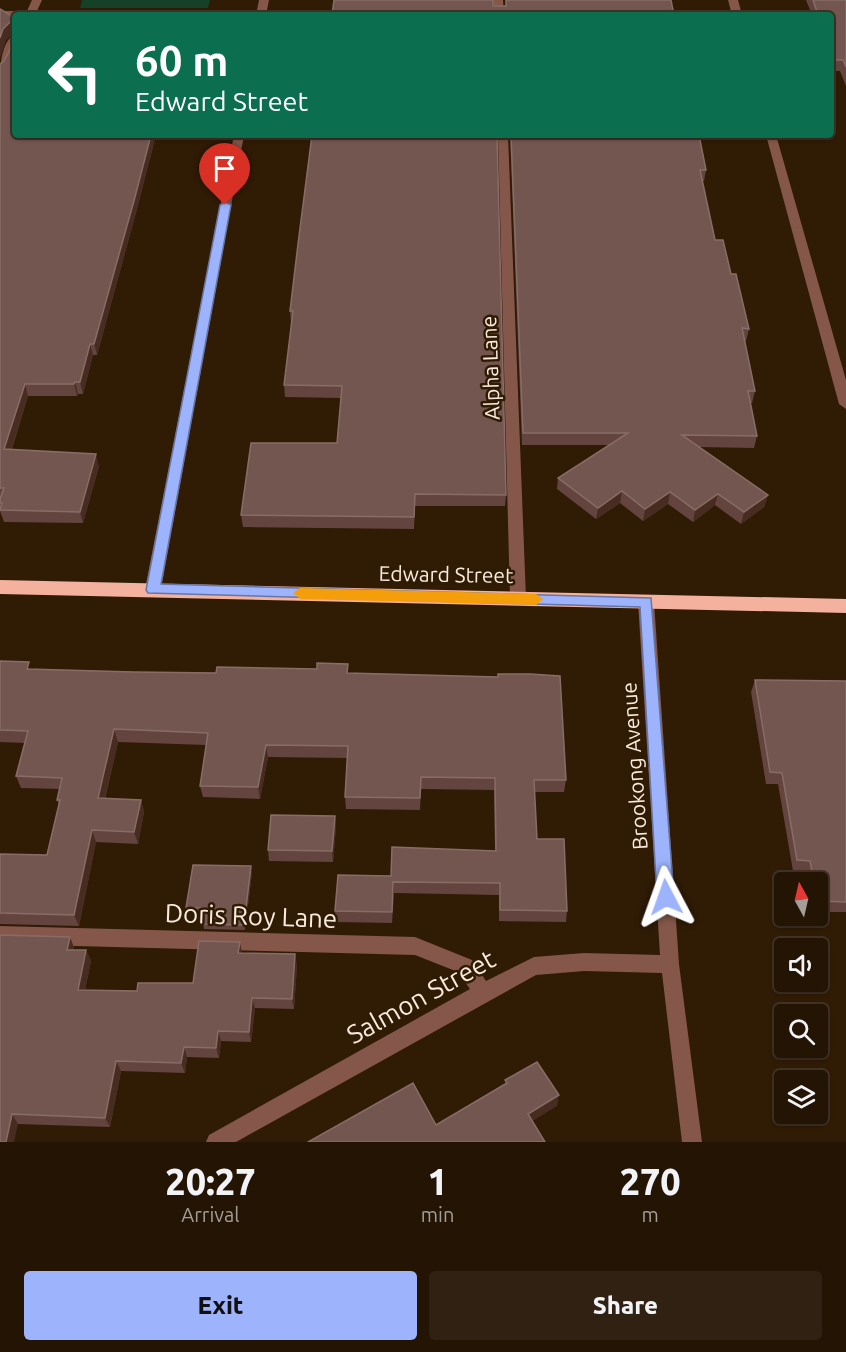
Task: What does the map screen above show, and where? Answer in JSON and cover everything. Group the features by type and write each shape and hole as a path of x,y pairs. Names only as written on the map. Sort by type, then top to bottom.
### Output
{"highway":[{"name":"Edward Street","path":"0,582 44,587"},
{"name":"Edward Street","path":"0,588 44,587 846,606"}],"street":[{"path":"69,11 108,12"},
{"path":"0,72 12,44"},
{"path":"153,590 238,138"},
{"name":"Alpha Lane","path":"502,138 518,599"},
{"path":"772,138 846,404"},
{"name":"Brookong Avenue","path":"646,602 670,964 692,1142"},
{"name":"Doris Roy Lane","path":"0,935 415,946 465,966 483,992"},
{"name":"Salmon Street","path":"216,1142 483,992 534,966 584,962 670,964"}],"green space":[{"path":"82,0 210,0 208,8 80,8"}],"building":[{"path":"334,0 493,0 493,6 506,6 506,0 671,0 673,12 332,12"},
{"path":"813,0 846,0 846,67 843,60 835,60 834,57 834,12 817,12"},
{"path":"0,9 12,16 12,21 3,29 0,38"},
{"path":"12,33 12,138 150,138 94,344 90,344 80,382 25,384 4,449 96,454 80,512 0,510 2,503 0,499 4,488 0,488 0,64 9,52"},
{"path":"312,138 497,138 506,495 415,494 414,517 241,515 251,443 337,443 342,386 284,385 293,311 290,311"},
{"path":"511,138 700,138 706,170 700,170 715,240 723,240 731,274 736,274 749,329 742,328 755,391 748,391 757,436 682,435 768,495 744,512 718,494 695,510 670,492 645,509 622,491 598,508 558,478 628,433 523,433"},
{"path":"0,661 29,662 27,669 134,672 216,673 217,667 317,669 317,663 348,664 347,673 498,677 498,674 560,676 566,780 534,780 537,839 564,839 567,911 500,910 500,883 393,882 392,912 335,911 338,875 391,876 392,847 496,851 495,778 421,777 420,798 345,797 348,746 266,745 258,787 200,786 208,733 114,729 98,798 141,800 134,832 92,830 74,915 0,913 0,854 47,855 60,800 57,800 62,778 16,776 28,731 0,730"},
{"path":"755,680 846,681 846,902 828,901 828,872 812,872 810,861 797,860 782,773 770,772"},
{"path":"271,815 335,816 332,851 268,850"},
{"path":"193,865 251,866 244,925 203,924 205,908 186,908"},
{"path":"0,935 70,937 67,950 86,950 78,990 137,991 138,983 193,983 199,941 240,942 238,953 295,954 292,999 252,998 249,1032 218,1031 216,1048 184,1047 181,1063 116,1061 105,1118 12,1114 6,1142 0,1142"},
{"path":"537,1062 559,1095 528,1114 545,1142 308,1142 413,1083 436,1125 507,1083 505,1080"}],"slow traffic":[{"path":"300,593 536,599"}],"route":[{"path":"225,205 153,590 646,602 666,897"}]}
